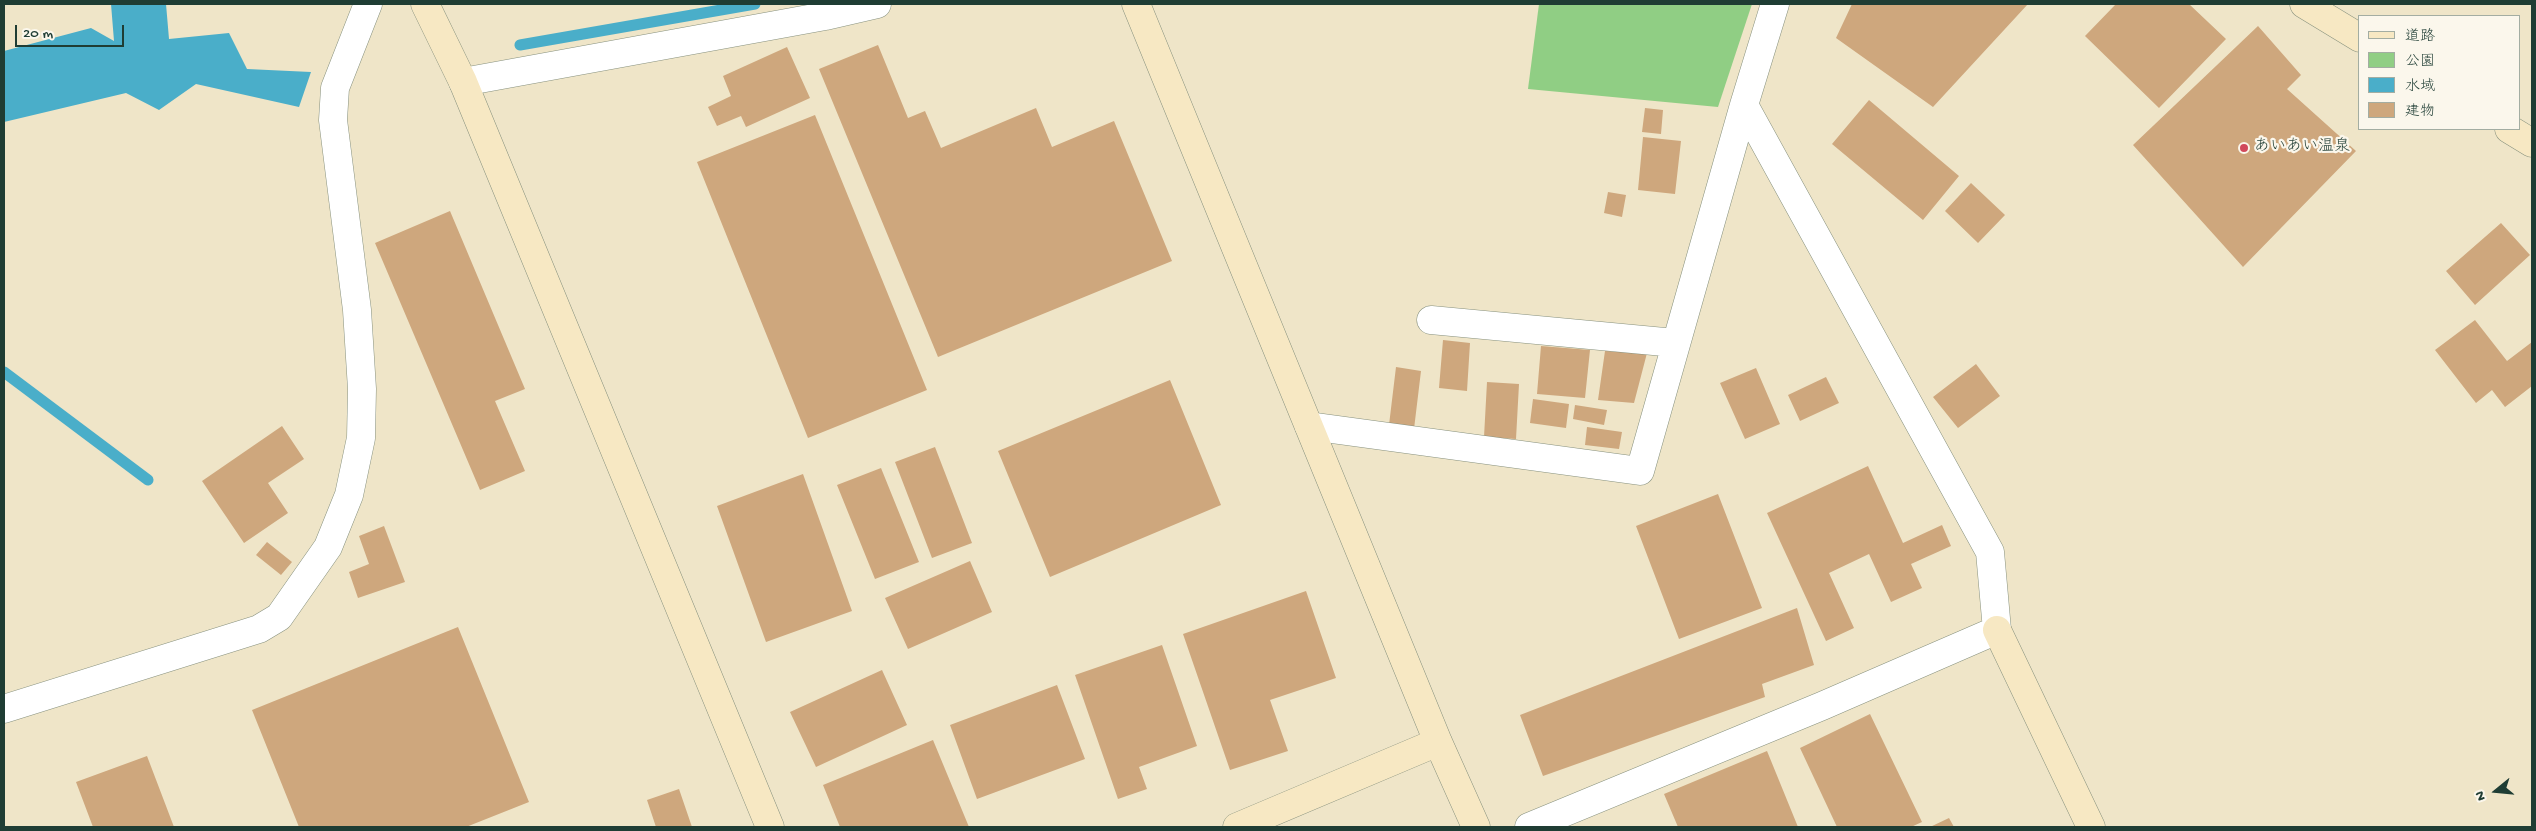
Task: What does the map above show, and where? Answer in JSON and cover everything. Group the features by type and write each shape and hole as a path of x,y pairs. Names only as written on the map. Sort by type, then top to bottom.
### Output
{"street":[{"path":"4,709 259,629 279,617 328,547 349,495 361,438 362,389 357,310 334,120 335,88 368,4"},
{"path":"425,4 463,82 770,827"},
{"path":"463,82 825,16 877,4"},
{"path":"1136,4 1438,742 1476,827"},
{"path":"1309,426 1640,471 1675,343 1775,4"},
{"path":"2304,4 2358,37"},
{"path":"1744,106 1990,552 1997,630 2091,827"},
{"path":"2511,130 2532,143"},
{"path":"1431,320 1675,343"},
{"path":"1529,827 1822,706 1997,630"},
{"path":"1237,827 1438,742"}],"green space":[{"path":"1539,4 1752,4 1718,107 1528,89"}],"water":[{"path":"111,4 166,4 169,39 229,33 247,69 311,72 299,107 196,84 159,110 126,93 4,122 4,51 91,28 114,41"}],"building":[{"path":"1852,4 2028,4 1933,107 1836,38"},
{"path":"2116,4 2189,4 2226,39 2159,108 2085,36"},
{"name":"あいあい温泉","path":"2258,26 2301,75 2287,89 2356,151 2243,267 2133,145"},
{"path":"878,45 908,118 925,111 941,148 1036,108 1052,147 1114,121 1172,261 938,357 819,69"},
{"path":"787,47 810,98 746,127 741,116 717,126 708,107 731,96 723,76"},
{"path":"1869,100 1959,176 1923,220 1832,144"},
{"path":"1645,108 1663,110 1661,134 1642,132"},
{"path":"815,115 927,390 808,438 697,162"},
{"path":"1643,137 1681,141 1675,194 1638,190"},
{"path":"1971,183 2005,215 1978,243 1945,211"},
{"path":"1608,192 1626,195 1622,217 1604,213"},
{"path":"450,211 525,389 495,401 525,471 480,490 375,243"},
{"path":"2501,223 2530,255 2475,305 2446,271"},
{"path":"2475,320 2507,361 2532,342 2532,386 2505,407 2492,390 2476,403 2435,350"},
{"path":"1443,340 1470,343 1467,391 1439,388"},
{"path":"1541,346 1590,350 1585,398 1537,394"},
{"path":"1605,351 1647,353 1634,403 1598,400"},
{"path":"1976,364 2000,396 1958,428 1933,397"},
{"path":"1396,367 1421,371 1414,429 1389,425"},
{"path":"1756,368 1780,424 1745,439 1720,383"},
{"path":"1826,377 1839,403 1800,421 1788,395"},
{"path":"1170,380 1221,505 1050,577 998,451"},
{"path":"1487,382 1519,384 1516,439 1484,437"},
{"path":"1533,399 1569,404 1566,428 1530,423"},
{"path":"1575,405 1607,410 1604,425 1573,419"},
{"path":"282,426 304,459 268,483 288,513 244,543 202,481"},
{"path":"1587,427 1622,432 1619,449 1585,445"},
{"path":"935,447 972,543 932,558 895,462"},
{"path":"1868,466 1903,543 1942,525 1951,546 1911,564 1922,588 1891,602 1869,554 1829,573 1854,628 1826,641 1767,513"},
{"path":"881,468 919,562 875,579 837,485"},
{"path":"803,474 852,611 766,642 717,506"},
{"path":"1718,494 1762,608 1679,639 1636,526"},
{"path":"384,526 405,582 358,598 349,572 369,564 359,536"},
{"path":"267,542 292,562 281,575 256,555"},
{"path":"970,561 992,612 908,649 885,598"},
{"path":"1306,591 1336,678 1270,700 1288,751 1230,770 1183,634"},
{"path":"1797,608 1814,665 1762,684 1765,697 1543,776 1520,715"},
{"path":"458,627 529,802 466,827 299,827 252,710"},
{"path":"1162,645 1197,746 1139,767 1147,789 1118,799 1075,675"},
{"path":"882,670 907,725 816,767 790,712"},
{"path":"1057,685 1085,759 977,799 950,725"},
{"path":"1870,714 1922,822 1911,827 1837,827 1800,748"},
{"path":"933,740 969,827 840,827 823,785"},
{"path":"1767,751 1798,827 1678,827 1664,794"},
{"path":"147,756 174,827 93,827 76,782"},
{"path":"679,789 692,827 656,827 647,800"},
{"path":"1949,818 1954,827 1930,827"}],"waterway":[{"path":"520,45 755,4"},
{"path":"4,372 148,480"}],"place":[{"name":"あいあい温泉","path":"2244,148"}]}
